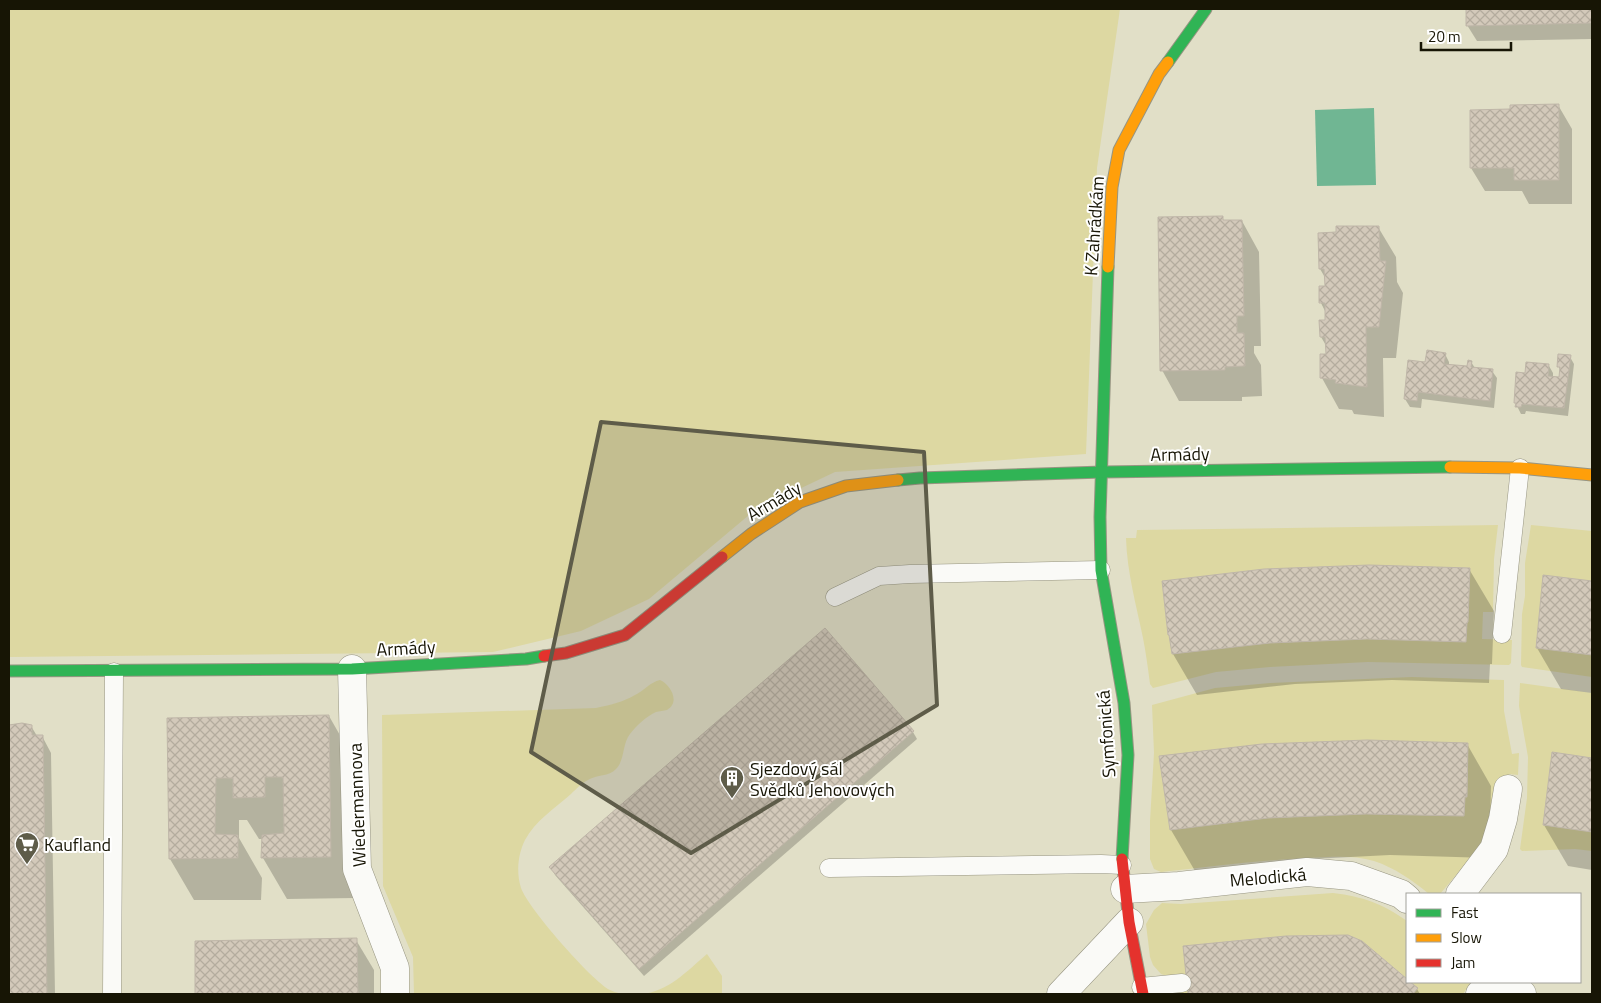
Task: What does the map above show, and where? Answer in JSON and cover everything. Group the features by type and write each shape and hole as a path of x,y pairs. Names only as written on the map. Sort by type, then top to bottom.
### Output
{"street":[{"name":"K Zahrádkám","path":"1103,472 1107,285 1112,187 1119,150 1159,74 1206,9"},
{"name":"Armády","path":"9,672 352,669 526,659 566,654 625,635 752,534 800,502 846,486 920,478 1397,466 1520,468 1592,475"},
{"name":"Symfonická","path":"1103,472 1100,517 1101,570 1124,703 1128,754 1124,877 1128,922 1142,991"},
{"name":"Wiedermannova","path":"352,669 357,868 395,968 395,994"},
{"path":"1461,893 1494,849 1503,819 1508,789"},
{"name":"Melodická","path":"1124,877 1179,886 1307,872 1351,876 1401,894 1406,898"},
{"path":"1061,994 1128,922"},
{"path":"1480,994 1492,983"},
{"path":"1508,983 1522,994"}],"lane":[{"path":"1502,634 1520,468"},
{"path":"835,597 879,576 1101,570"},
{"path":"112,994 114,672"},
{"path":"829,868 1101,864 1124,877"},
{"path":"1142,991 1182,983"}],"highlighted area":[{"path":"601,422 924,452 937,705 691,853 531,752"}],"shaded area":[{"path":"9,9 1120,9 1097,168 1086,454 835,472 755,510 649,599 581,631 493,652 9,657"},
{"path":"1374,108 1376,185 1317,186 1315,110"},
{"path":"1498,525 1494,559 1493,612 1483,612 1482,639 1512,640 1511,663 1509,665 1368,662 1270,667 1216,672 1153,688 1150,684 1128,563 1126,538 1136,538 1137,530","holes":["1369,565 1470,568 1466,642 1367,639 1270,643 1172,654 1162,581 1264,569"]},
{"path":"1531,525 1592,531 1592,581 1543,575 1536,648 1592,655 1592,677 1522,667 1521,665 1525,563"},
{"path":"1412,677 1504,680 1504,711 1512,754 1519,753 1518,775 1509,774 1484,842 1441,893 1428,893 1403,875 1382,864 1350,857 1272,860 1161,872 1154,869 1150,859 1154,753 1152,705 1215,688 1270,683","holes":["1468,743 1467,796 1465,797 1464,816 1366,814 1268,818 1170,830 1159,757"]},
{"path":"660,680 667,685 674,698 671,707 649,716 632,731 627,738 621,761 613,772 591,778 540,821 525,840 518,863 519,882 526,898 561,943 601,984 612,991 629,994 414,994 413,957 383,886 382,715 596,708 626,700"},
{"path":"1520,683 1592,693 1592,758 1552,752 1543,825 1592,832 1592,851 1575,849 1522,851 1520,849 1527,798 1528,757 1519,706"},
{"path":"1333,893 1372,902 1406,920 1406,978 1362,941 1348,935 1286,936 1184,946 1188,994 1175,994 1170,977 1161,974 1153,965 1150,957 1146,924 1154,910 1162,903 1181,904"},
{"path":"707,954 722,976 722,994 641,994 660,989 677,980"},
{"path":"1411,983 1470,983 1463,994 1413,994 1418,988"}],"building":[{"path":"1466,9 1592,9 1592,23 1466,26"},
{"path":"1559,104 1559,180 1514,180 1514,168 1470,168 1470,110 1510,109 1510,105"},
{"path":"1223,216 1223,220 1242,220 1244,316 1237,316 1237,333 1244,333 1245,366 1225,367 1225,370 1160,371 1158,217"},
{"path":"1336,226 1379,226 1380,261 1386,261 1379,327 1366,327 1367,387 1335,383 1336,380 1320,378 1320,354 1326,354 1325,337 1320,337 1319,320 1325,320 1325,303 1319,303 1319,286 1325,286 1324,269 1319,269 1318,233 1336,232"},
{"path":"1427,350 1446,353 1444,364 1467,366 1468,360 1472,361 1471,367 1493,369 1490,401 1418,392 1417,401 1404,399 1408,360 1425,362"},
{"path":"1558,354 1571,355 1564,408 1522,404 1521,407 1515,407 1516,372 1525,373 1526,362 1549,364 1548,376 1559,377 1560,367 1557,367"},
{"path":"1369,565 1470,568 1466,642 1367,639 1270,643 1172,654 1162,581 1264,569"},
{"path":"1543,575 1592,581 1592,655 1536,648"},
{"name":"Sjezdový sál Svědků Jehovových","path":"825,628 914,731 639,969 549,867"},
{"path":"329,715 331,857 261,858 262,835 284,833 283,777 265,777 265,797 233,798 233,778 216,778 215,834 238,835 238,858 169,859 167,718"},
{"name":"Kaufland","path":"22,723 32,725 32,735 43,735 47,994 9,994 9,725"},
{"path":"1367,740 1468,743 1467,797 1465,797 1464,816 1366,814 1268,818 1170,830 1159,756 1262,744"},
{"path":"1552,752 1592,758 1592,832 1543,825"},
{"path":"1348,935 1362,941 1406,978 1406,983 1411,983 1418,988 1413,994 1188,994 1183,946 1286,936"},
{"path":"357,938 358,994 195,994 195,941"}],"traffic: fast":[{"path":"1168,62 1206,9"},
{"path":"1108,267 1100,517 1101,570 1124,703 1128,755 1122,859"},
{"path":"898,480 1103,472 1450,467"},
{"path":"9,671 352,669 526,659 544,656"}],"traffic: slow":[{"path":"1108,267 1112,187 1119,150 1159,74 1168,62"},
{"path":"1450,467 1520,468 1592,475"},
{"path":"722,557 751,534 800,502 846,486 898,480"}],"traffic: jam":[{"path":"544,656 566,653 625,635 722,557"},
{"path":"1122,859 1129,922 1143,994"}],"place":[{"name":"Sjezdový sál Svědků Jehovových","path":"732,799"},
{"name":"Kaufland","path":"27,865"}]}
